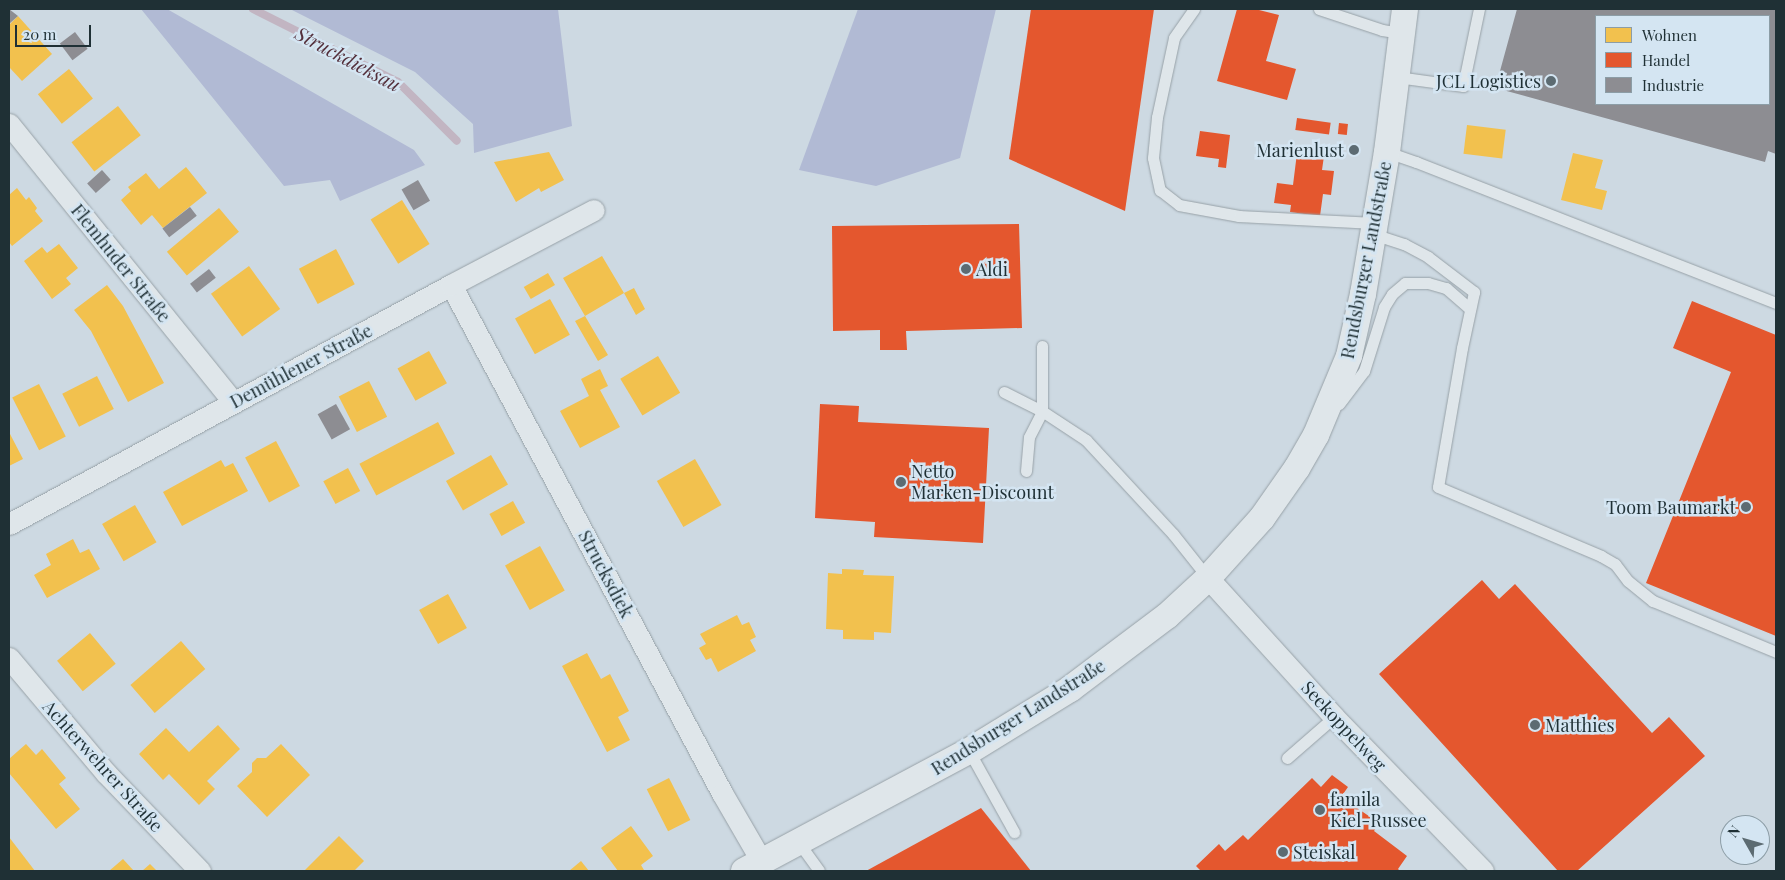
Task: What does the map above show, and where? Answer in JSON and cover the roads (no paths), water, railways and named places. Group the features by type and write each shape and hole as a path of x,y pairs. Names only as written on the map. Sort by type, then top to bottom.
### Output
{"street":[{"name":"Rendsburger Landstraße","path":"753,867 969,751 1070,689 1167,616 1208,578 1262,518 1297,468 1316,435 1349,356 1387,152 1403,21"},
{"name":"Flemhuder Straße","path":"9,124 233,402"},
{"name":"Demühlener Straße","path":"9,524 233,402 594,210"},
{"name":"Strucksdiek","path":"451,285 722,793 753,867"},
{"name":"Seekoppelweg","path":"1208,578 1334,717 1483,871"},
{"name":"Achterwehrer Straße","path":"9,658 106,773 200,871"}],"lane":[{"path":"1194,9 1174,38 1157,117 1153,158 1160,190 1179,205 1240,216 1374,229 1428,257 1474,292 1438,487 1601,556 1615,564 1628,581 1653,601 1776,652"},
{"path":"1319,9 1382,30 1403,21"},
{"path":"1397,77 1463,86 1479,9"},
{"path":"1387,152 1776,302"},
{"path":"1316,435 1364,371 1384,306 1405,283 1428,283 1446,288 1470,309"},
{"path":"1026,471 1029,437 1042,411 1042,346"},
{"path":"1004,392 1042,411 1086,440 1173,534 1208,578"},
{"path":"1287,758 1334,717"},
{"path":"969,751 1014,832"},
{"path":"799,843 818,871"}],"waterway":[{"name":"Struckdieksau","path":"253,9 398,82 457,141"}],"place":[{"name":"JCL Logistics","path":"1551,81"},
{"name":"Marienlust","path":"1354,150"},
{"name":"Aldi","path":"966,269"},
{"name":"Netto Marken-Discount","path":"901,482"},
{"name":"Toom Baumarkt","path":"1746,507"},
{"name":"Matthies","path":"1535,725"},
{"name":"famila Kiel-Russee","path":"1320,810"},
{"name":"Steiskal","path":"1283,852"}]}
